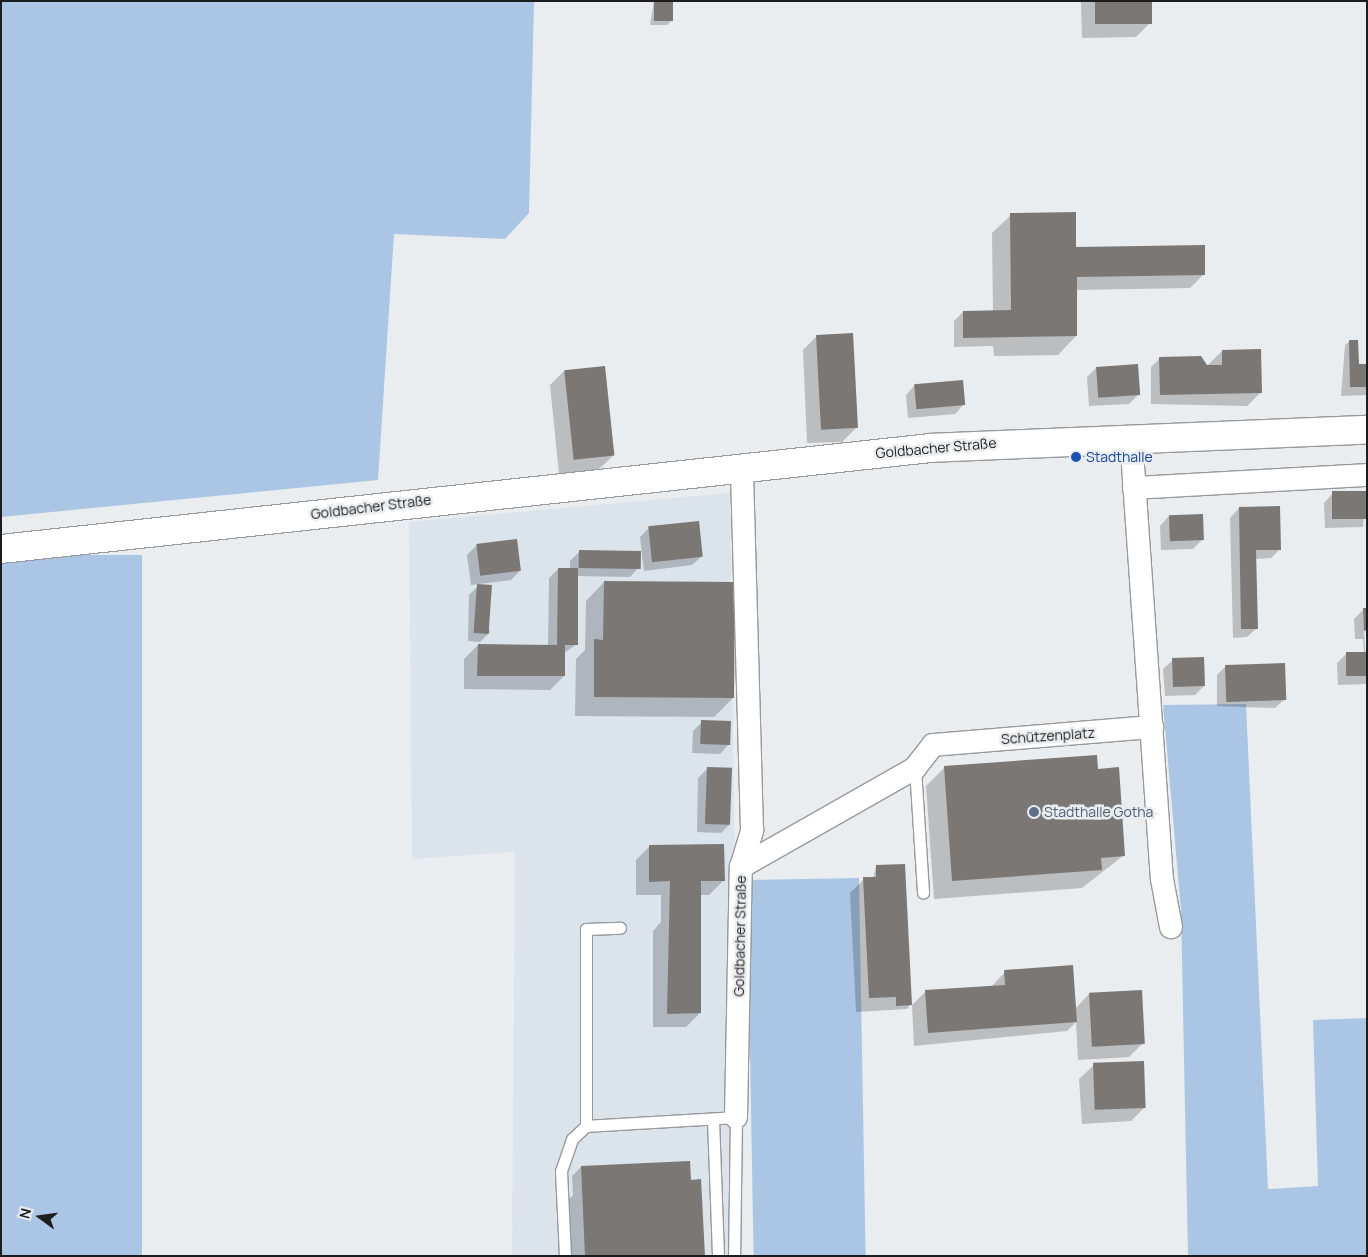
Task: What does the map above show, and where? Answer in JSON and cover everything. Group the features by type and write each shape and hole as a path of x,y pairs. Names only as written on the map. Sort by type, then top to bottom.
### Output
{"main road":[{"name":"Goldbacher Straße","path":"1,549 930,448 1131,437 1367,430"}],"street":[{"path":"1131,437 1162,879 1171,927"},
{"name":"Goldbacher Straße","path":"736,1117 741,867 752,830 742,467"},
{"path":"1134,488 1367,475"},
{"name":"Schützenplatz","path":"741,867 915,768 933,745 1152,728"}],"lane":[{"path":"915,768 923,893"},
{"path":"586,1126 586,930 620,928"},
{"path":"565,1256 561,1171 572,1139 586,1126 736,1117"},
{"name":"Goldbacher Straße","path":"734,1256 736,1117"},
{"path":"713,1119 718,1256"}],"shaded area":[{"path":"1,1 534,1 529,213 505,239 394,234 378,480 1,517"},
{"path":"730,493 735,887 747,886 742,1256 512,1256 515,852 412,859 409,522"},
{"path":"1,555 142,555 142,1256 1,1256"},
{"path":"1246,704 1268,1189 1318,1186 1313,1020 1367,1018 1367,1256 1188,1256 1181,910 1163,705"},
{"path":"859,878 866,1256 754,1256 747,880"}],"building":[{"path":"654,1 673,1 673,21 654,21"},
{"path":"1095,1 1152,1 1152,24 1095,24"},
{"path":"1076,212 1076,247 1205,245 1205,275 1077,277 1077,336 963,338 963,311 1011,310 1010,213"},
{"path":"853,333 858,428 821,430 816,335"},
{"path":"1349,340 1358,340 1359,364 1367,364 1367,387 1350,387"},
{"path":"1261,349 1262,393 1160,395 1159,357 1201,356 1207,365 1222,365 1222,350"},
{"path":"1138,364 1140,395 1098,398 1096,367"},
{"path":"605,366 614,456 574,460 564,370"},
{"path":"963,380 965,405 916,409 914,384"},
{"path":"1332,491 1367,491 1367,519 1332,519"},
{"path":"1280,506 1281,550 1256,550 1258,629 1241,629 1239,507"},
{"path":"1203,514 1204,540 1170,541 1169,515"},
{"path":"699,521 703,557 652,562 648,526"},
{"path":"517,539 521,571 480,576 476,544"},
{"path":"579,550 641,551 641,569 579,568"},
{"path":"558,568 578,568 578,645 565,645 565,676 477,676 478,644 557,645"},
{"path":"604,581 735,582 734,698 594,697 594,639 603,640"},
{"path":"477,584 492,585 489,634 474,633"},
{"path":"1363,608 1367,608 1367,630 1364,631"},
{"path":"1346,652 1367,652 1367,676 1346,676"},
{"path":"1204,657 1205,686 1173,687 1172,658"},
{"path":"1285,663 1286,700 1226,702 1225,665"},
{"path":"701,720 731,721 730,745 700,744"},
{"name":"Stadthalle Gotha","path":"1097,755 1098,769 1119,767 1125,856 1101,858 1102,870 952,881 944,766"},
{"path":"707,767 732,768 730,825 705,824"},
{"path":"724,844 725,881 701,881 701,1013 667,1014 670,881 649,882 649,845"},
{"path":"905,864 912,1005 896,1006 896,997 869,998 863,877 876,877 876,865"},
{"path":"1073,965 1077,1022 928,1033 925,990 1005,985 1004,970"},
{"path":"1142,990 1145,1044 1092,1047 1089,993"},
{"path":"1144,1061 1146,1108 1095,1110 1093,1063"},
{"path":"690,1161 691,1180 701,1179 705,1256 585,1256 581,1166"}],"place":[{"name":"Stadthalle","path":"1076,457"},
{"name":"Stadthalle Gotha","path":"1034,812"}]}
